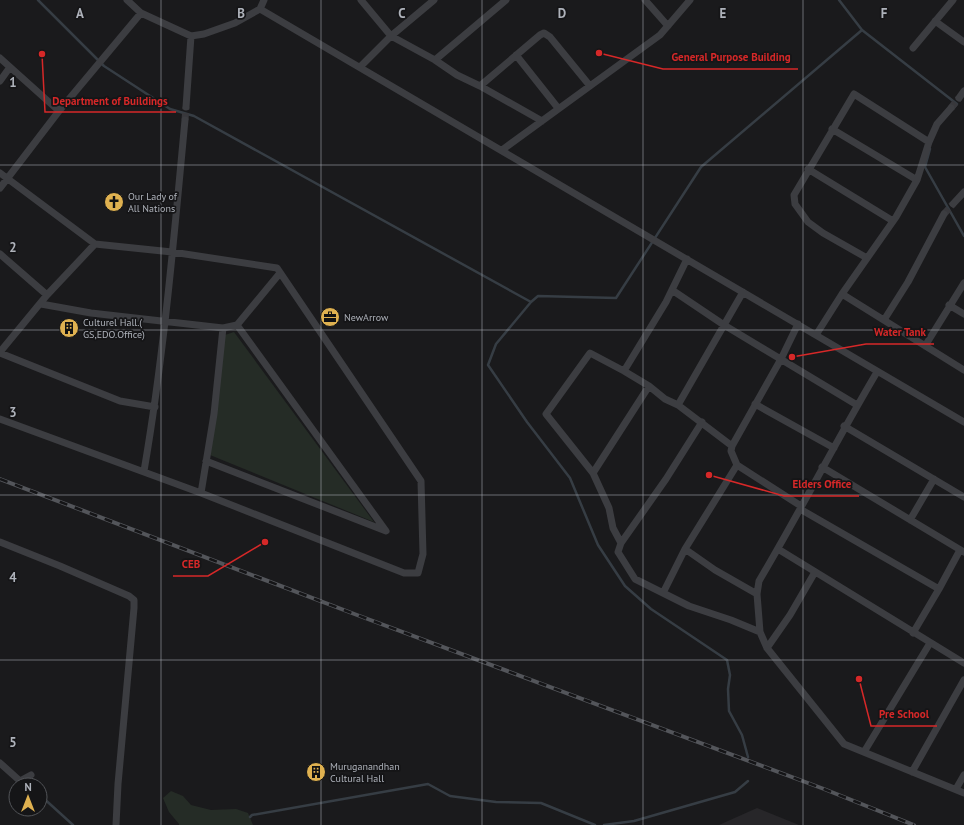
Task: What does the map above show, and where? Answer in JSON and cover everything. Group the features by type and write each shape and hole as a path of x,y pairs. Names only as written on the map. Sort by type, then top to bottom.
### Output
{"street":[{"path":"127,0 141,13 191,36 204,34 235,23 260,9 264,0"},
{"path":"361,0 391,36 435,60 457,75 480,86 542,121"},
{"path":"360,67 391,36 434,0"},
{"path":"435,60 506,0"},
{"path":"645,0 668,26"},
{"path":"502,150 660,35 690,0"},
{"path":"913,48 953,0"},
{"path":"260,9 964,422"},
{"path":"0,188 59,111 141,13"},
{"path":"935,21 964,42"},
{"path":"480,86 544,33 550,37 590,86"},
{"path":"186,107 191,36"},
{"path":"516,55 558,108"},
{"path":"0,58 59,111"},
{"path":"0,81 10,67"},
{"path":"959,98 964,92"},
{"path":"867,258 823,233 808,222 795,204 794,194 854,94 929,142"},
{"path":"816,335 842,294 893,221 917,180 929,142 937,124 951,108"},
{"path":"144,471 155,407 185,120"},
{"path":"832,129 917,180"},
{"path":"808,169 893,221"},
{"path":"0,173 95,244 172,252 277,268 421,481 423,554 418,573 404,573 144,471 0,419"},
{"path":"953,204 964,192"},
{"path":"884,320 908,282 944,214"},
{"path":"95,244 48,295 0,352 120,401 155,407"},
{"path":"0,254 48,295"},
{"path":"624,371 666,302 687,259"},
{"path":"41,304 91,313 223,328 237,325 280,273"},
{"path":"925,346 964,283"},
{"path":"672,290 724,325 857,405"},
{"path":"678,405 743,292"},
{"path":"842,294 964,370"},
{"path":"949,305 964,314"},
{"path":"798,324 781,359 732,446 731,451 736,465 801,507 939,589"},
{"path":"206,461 386,531 237,325"},
{"path":"201,493 214,414 223,328"},
{"path":"621,543 593,473 546,414 590,353 649,386 702,422 732,446"},
{"path":"877,372 844,426 834,448 759,581 757,594 760,632 768,648 844,744 964,793"},
{"path":"593,473 649,386"},
{"path":"755,404 834,448"},
{"path":"702,422 666,479 621,543 618,552 635,579 689,606 731,620 760,632"},
{"path":"844,426 964,496"},
{"path":"663,593 685,549 736,465"},
{"path":"822,468 962,551 913,633"},
{"path":"910,520 934,479"},
{"path":"0,542 60,566 129,596 134,600 118,784 116,825"},
{"path":"685,549 715,570 757,594"},
{"path":"778,549 964,663"},
{"path":"768,648 790,615 815,572"},
{"path":"864,752 930,643"},
{"path":"912,772 964,680"},
{"path":"0,763 20,781 31,774"},
{"path":"956,789 964,775"}],"shaded area":[{"path":"234,332 374,522 210,455 225,335"},
{"path":"171,791 183,796 191,805 211,810 236,809 248,813 253,825 179,825 169,812 163,798"},
{"path":"757,808 799,825 719,825"}],"waterway":[{"path":"38,0 104,66 170,109 194,116 531,302 496,344 488,365 527,422 570,478 598,545 625,586 651,609 727,660 730,675 728,689 729,711 742,735 748,757"},
{"path":"531,302 538,296 616,298 701,167 862,30 839,0"},
{"path":"862,30 957,104 953,109"},
{"path":"930,149 925,167 964,236"},
{"path":"604,825 634,821 735,792 748,781"},
{"path":"250,817 252,815 428,784 450,796 496,802 541,803 595,825"},
{"path":"48,802 73,825"}],"tunnel":[{"path":"951,108 959,98"},
{"path":"185,120 186,107"},
{"path":"944,214 953,204"}],"railway":[{"path":"0,479 357,615 824,789 914,825"}],"place":[{"name":"General Purpose Building","path":"599,53"},
{"name":"Department of Buildings","path":"42,54"},
{"name":"Our Lady of All Nations","path":"114,202"},
{"name":"NewArrow","path":"330,317"},
{"name":"Culturel Hall.( GS,EDO.Office)","path":"69,328"},
{"name":"Water Tank","path":"792,357"},
{"name":"Elders Office","path":"709,475"},
{"name":"CEB","path":"265,542"},
{"name":"Pre School","path":"859,679"},
{"name":"Muruganandhan Cultural Hall","path":"316,772"}]}
